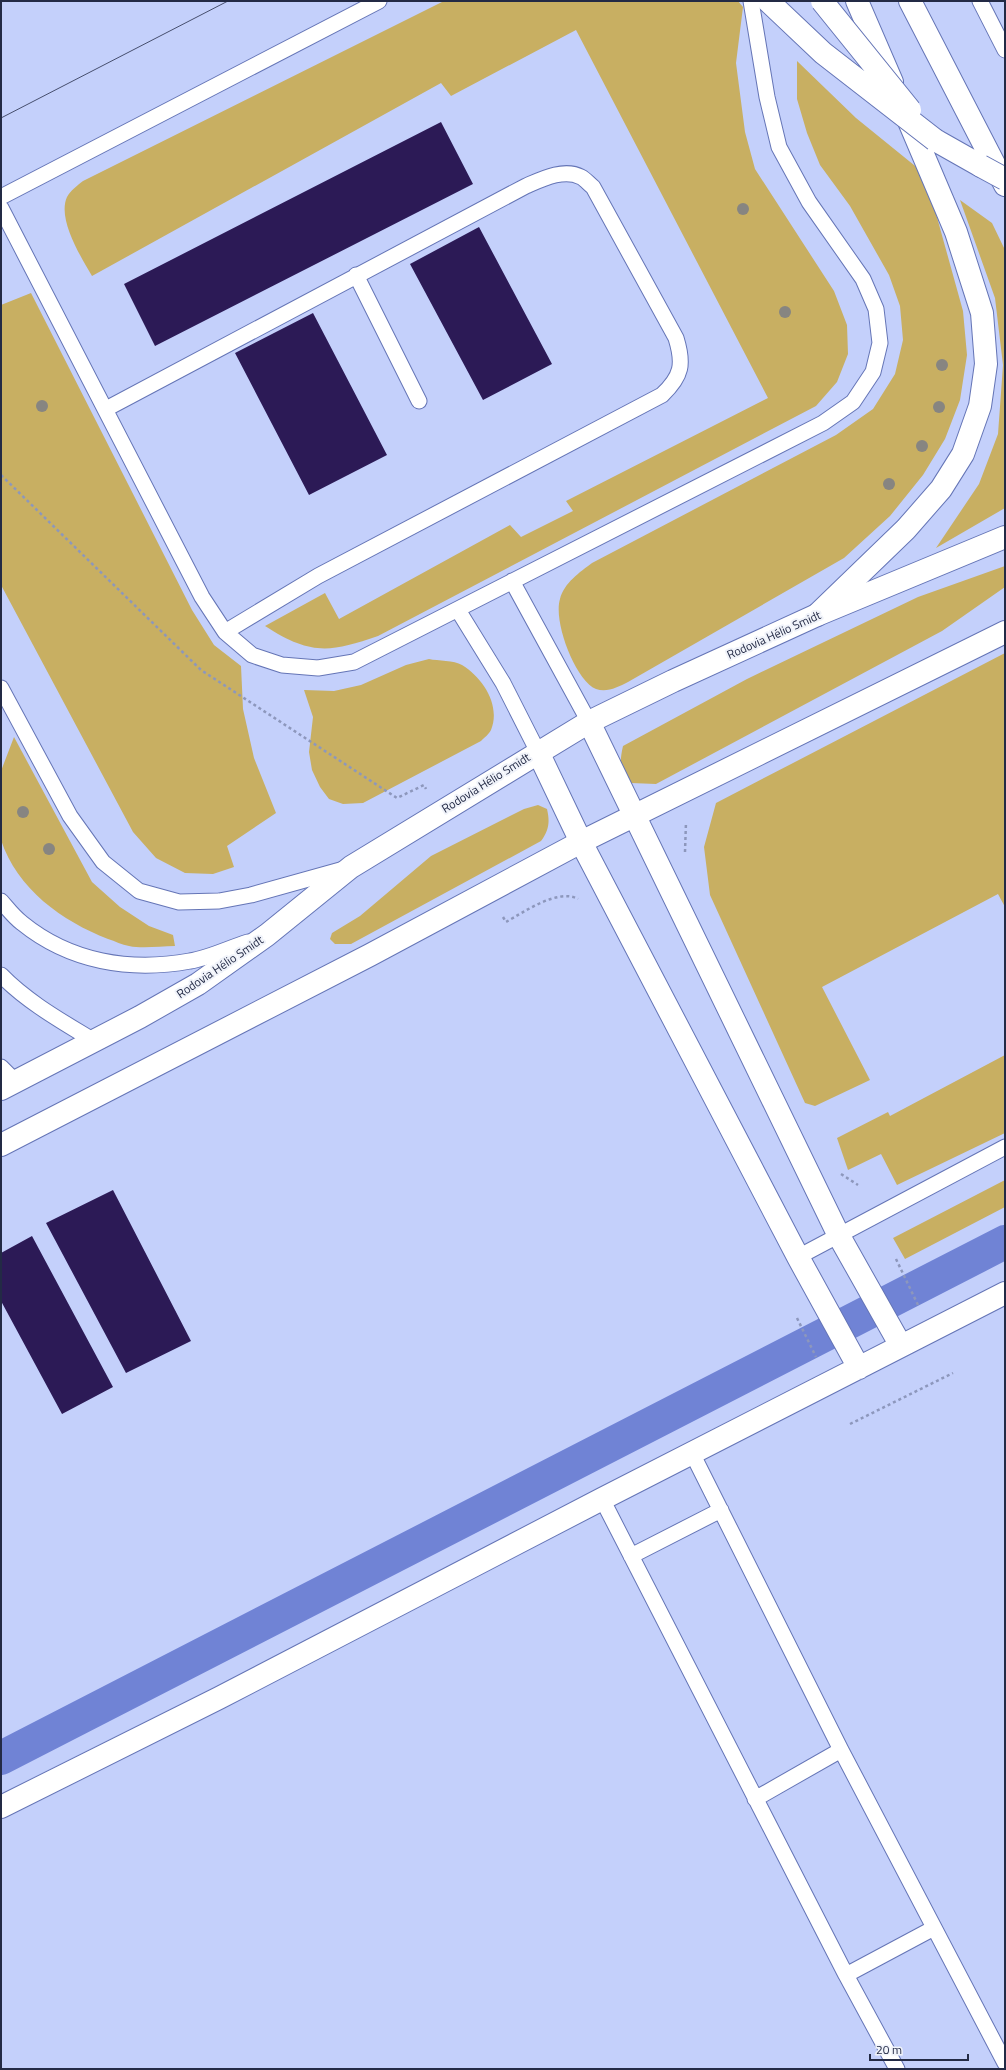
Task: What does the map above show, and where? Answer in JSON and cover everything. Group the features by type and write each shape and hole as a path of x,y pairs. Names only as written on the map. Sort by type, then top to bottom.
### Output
{"street":[{"path":"768,1 823,53 935,140 1005,179"},
{"path":"822,1 935,140"},
{"path":"817,615 906,529 941,490 963,454 980,406 986,364 982,313 956,232 857,1"},
{"path":"910,1 1005,186"},
{"name":"Rodovia Hélio Smidt","path":"6,1079 94,1041 198,984 268,935 351,867 589,722 673,681 817,615 1005,537"},
{"path":"1,1145 487,893 581,842 1005,632"},
{"path":"589,722 839,1236 901,1346"},
{"path":"538,752 581,842 798,1257 843,1342 859,1368"},
{"path":"1,1807 220,1698 602,1499 1005,1293"}],"lane":[{"path":"1,197 379,1"},
{"path":"1,208 202,597 225,632 252,655 282,665 318,668 354,662 824,424 854,402 873,372 880,343 876,310 863,279 809,202 779,147 767,97 758,34 751,1"},
{"path":"980,1 1005,50"},
{"path":"106,409 356,275 532,183 559,174 581,177 592,187 676,338 681,356 680,370 675,383 662,395 318,576 225,632"},
{"path":"356,275 420,401"},
{"path":"512,581 589,722"},
{"path":"458,610 503,683 538,752"},
{"path":"1,688 70,816 103,862 139,891 179,902 219,901 251,895 351,867"},
{"path":"1,901 22,923 68,952 114,965 154,966 191,961 268,935"},
{"path":"1,975 10,984 47,1011 94,1041"},
{"path":"798,1257 1005,1148"},
{"path":"692,1453 841,1750 1005,2063"},
{"path":"602,1499 846,1975 897,2069"},
{"path":"631,1556 721,1510"},
{"path":"755,1799 841,1750"},
{"path":"846,1975 934,1928"}],"path":[{"path":"1,475 201,670 397,798 424,784 439,812"},
{"path":"487,893 506,922 547,899 573,896 579,900"},
{"path":"896,1259 918,1305"},
{"path":"795,1314 816,1357"},
{"path":"850,1424 953,1373"}],"shaded area":[{"path":"444,1 738,1 743,7 736,63 745,132 755,169 834,291 847,325 848,354 837,382 816,406 378,636 346,646 333,648 308,646 295,642 265,626 325,593 339,619 510,525 521,537 573,511 566,501 768,398 576,30 451,96 441,83 92,276 72,238 65,216 67,197 72,190 83,181"},
{"path":"797,61 856,118 925,174 963,311 967,355 960,400 945,439 923,475 890,516 844,558 628,682 608,690 596,689 588,683 574,662 563,635 560,621 560,599 565,588 573,578 592,563 836,435 873,409 895,374 903,340 900,306 889,275 850,206 820,165 807,133 797,99"},
{"path":"960,200 992,223 1005,250 1005,508 936,548 979,484 998,434 1003,365 995,298"},
{"path":"31,293 192,610 214,645 241,666 243,709 254,758 276,813 227,846 234,867 213,874 185,873 156,858 133,832 1,585 1,305"},
{"path":"1005,566 1005,587 942,631 656,784 631,783 625,774 621,766 623,746 747,679 918,597"},
{"path":"1005,653 1005,907 998,894 822,987 870,1080 815,1106 805,1103 710,895 704,847 716,803"},
{"path":"429,659 459,663 470,670 477,677 488,693 492,702 494,711 491,730 481,741 363,803 343,804 329,799 320,787 312,770 309,752 313,717 304,690 334,691 361,685 406,665"},
{"path":"14,737 92,882 120,907 149,926 173,935 175,946 134,947 124,945 91,932 58,913 43,901 18,874 8,858 1,840 1,771"},
{"path":"538,805 547,809 548,818 546,833 541,841 351,944 335,944 330,939 332,933 360,916 431,856 524,809"},
{"path":"1005,1055 1005,1133 897,1185 881,1154 848,1170 837,1138 888,1112 890,1116"},
{"path":"1005,1180 1005,1207 905,1259 893,1238"}],"building":[{"path":"441,122 473,184 155,346 124,284"},
{"path":"479,227 552,364 483,400 410,264"},
{"path":"313,313 387,455 309,495 235,353"},
{"path":"113,1190 191,1341 126,1373 46,1223"},
{"path":"32,1236 113,1387 62,1414 1,1301 1,1253"}],"waterway":[{"path":"1,1758 1005,1242"}],"tram line":[{"path":"1,118 228,1"}]}
